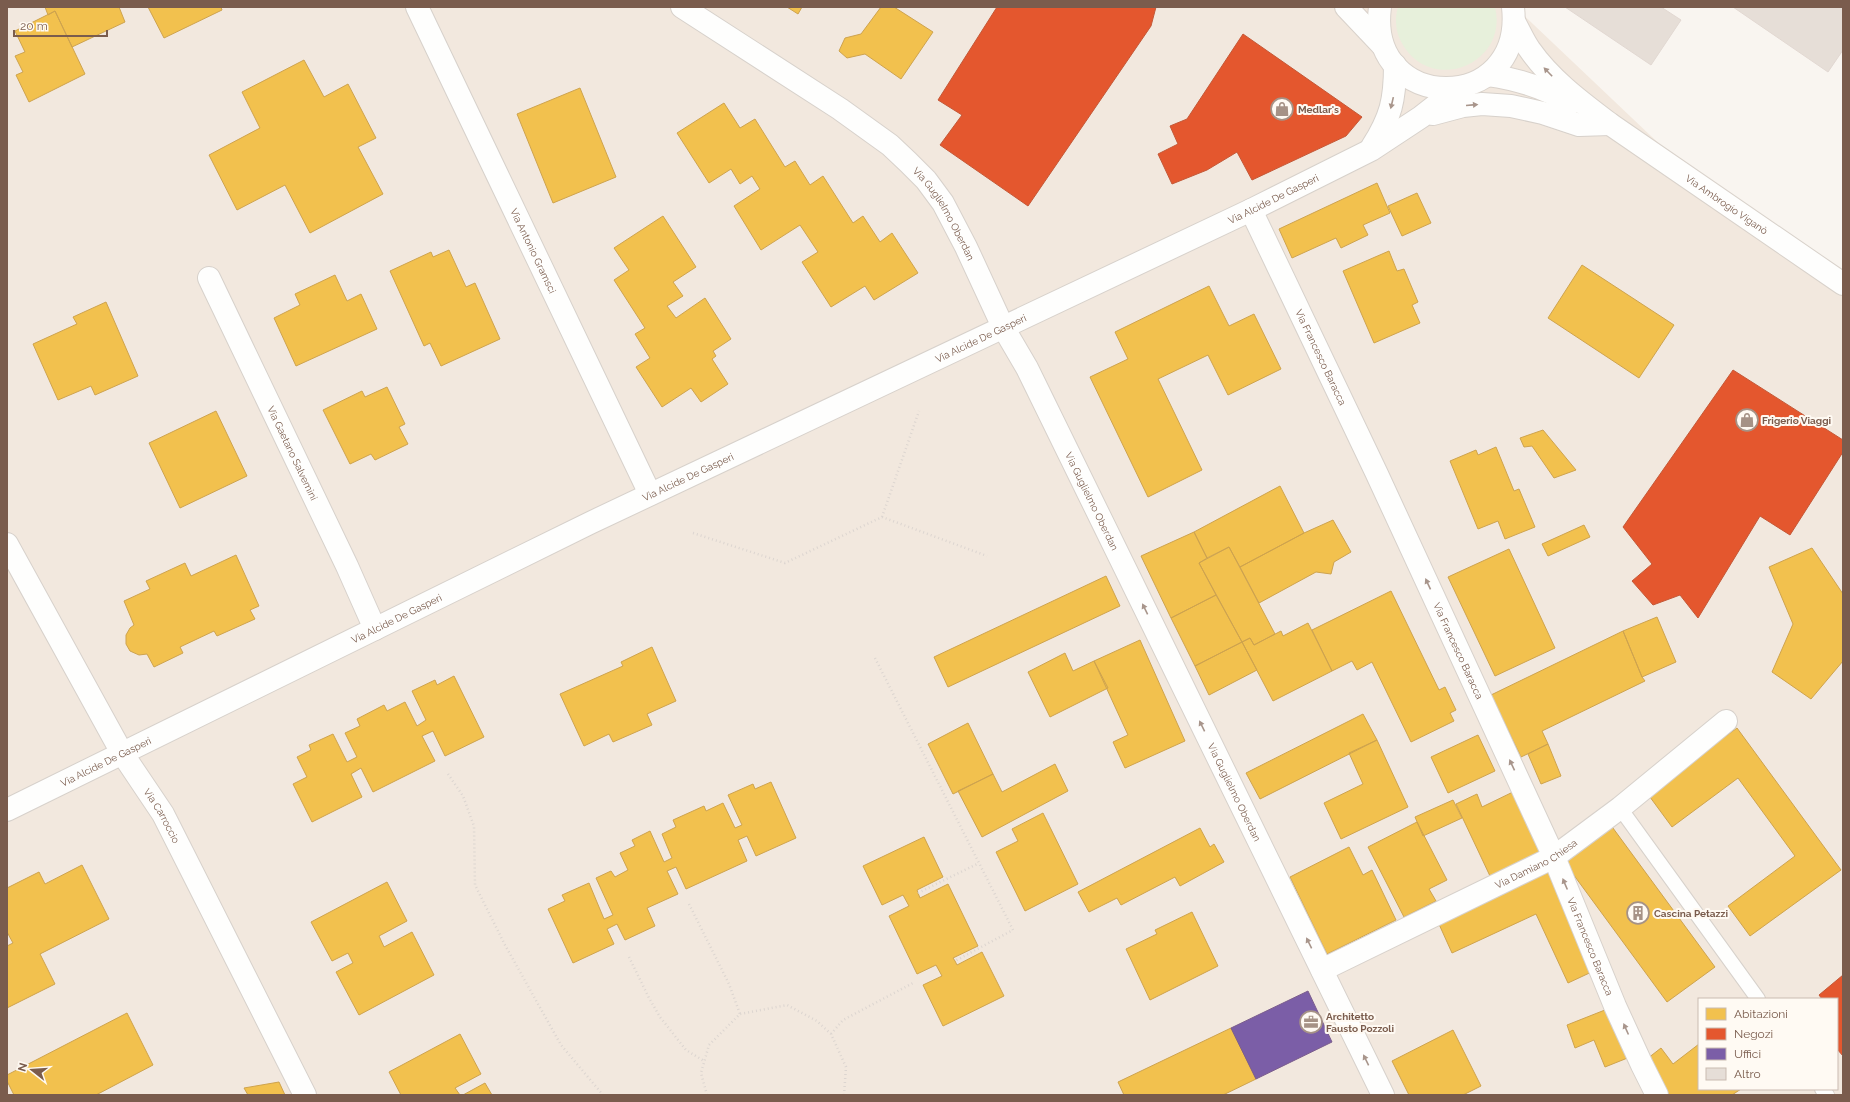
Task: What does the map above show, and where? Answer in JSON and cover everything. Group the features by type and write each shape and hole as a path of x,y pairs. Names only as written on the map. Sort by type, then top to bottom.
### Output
{"street":[{"name":"Via Antonio Gramsci","path":"417,7 650,494"},
{"name":"Via Guglielmo Oberdan","path":"682,7 840,109 890,145 926,180 943,203 1003,327 1031,375 1383,1095"},
{"path":"1346,7 1382,45 1394,65 1409,78 1427,86 1447,89 1466,86 1488,75 1502,61 1511,43 1514,15"},
{"path":"1380,7 1378,23 1382,45"},
{"name":"Via Ambrogio Viganò","path":"1514,15 1529,50 1548,72 1575,98 1610,124 1843,284"},
{"path":"1371,150 1386,125 1392,106 1395,88 1394,65"},
{"name":"Via Ambrogio Viganò","path":"1488,75 1510,78 1558,95 1610,124"},
{"name":"Via Alcide De Gasperi","path":"7,810 650,494 1250,210 1371,150 1421,117 1444,99 1466,86"},
{"path":"1421,117 1462,106 1482,104 1511,106 1543,113 1579,125 1610,124"},
{"name":"Via Francesco Baracca","path":"1250,210 1376,472 1554,857 1642,1065 1657,1095"},
{"name":"Via Gaetano Salvemini","path":"209,278 347,566 375,629"},
{"name":"Via Carroccio","path":"7,544 122,753 163,814 305,1095"},
{"name":"Via Damiano Chiesa","path":"1322,970 1554,857 1620,808 1726,721"}],"lane":[{"path":"1620,808 1757,998"}],"path":[{"path":"694,533 785,563 882,517 919,411"},
{"path":"882,517 987,556"},
{"path":"875,658 1013,930 955,961"},
{"path":"448,774 463,796 474,826 475,885 505,945 561,1045 603,1095"},
{"path":"918,893 979,863"},
{"path":"689,904 729,984 740,1014"},
{"path":"629,957 660,1017 686,1050 704,1061"},
{"path":"831,1034 843,1020 913,983"},
{"path":"707,1095 701,1073 709,1045 740,1014 787,1005 817,1021 831,1034 846,1067 844,1095"}],"shaded area":[{"path":"7,7 1515,7 1711,193 1843,290 1843,1095 7,1095"}],"green space":[{"path":"1398,7 1495,7 1496,27 1491,44 1480,57 1466,66 1449,70 1432,68 1416,60 1403,45 1397,32 1396,22"}],"building: Abitazioni":[{"path":"45,7 119,7 125,22 72,47 55,11 48,15"},
{"path":"148,7 221,7 222,10 164,38"},
{"path":"787,7 802,7 798,14"},
{"path":"881,7 894,7 933,32 901,79 865,54 847,58 839,51 845,38 861,34"},
{"path":"55,11 85,74 29,102 16,75 23,72 15,56 25,52 15,31"},
{"path":"304,60 324,97 348,84 376,138 358,147 383,194 310,233 285,185 237,210 209,155 260,128 242,92"},
{"path":"580,88 616,177 553,203 517,114"},
{"path":"724,103 740,128 755,119 785,167 795,161 810,185 823,176 853,223 863,216 880,242 892,233 918,273 874,300 865,286 831,307 802,262 818,252 800,225 761,250 734,206 760,189 752,176 740,184 731,169 709,183 677,133"},
{"path":"1377,183 1390,213 1363,225 1368,235 1341,248 1336,238 1292,258 1279,229"},
{"path":"1417,193 1431,223 1402,236 1388,206"},
{"path":"663,216 696,267 673,282 683,296 667,306 676,318 705,298 731,339 713,351 716,356 712,359 728,384 701,402 691,388 662,407 636,367 650,358 635,334 645,328 614,280 629,270 614,248"},
{"path":"449,250 466,287 475,283 500,339 441,366 430,343 424,346 390,271 431,252 433,257"},
{"path":"1389,251 1397,271 1404,269 1418,302 1412,305 1420,323 1374,343 1343,271"},
{"path":"1582,265 1674,325 1639,378 1548,318"},
{"path":"335,275 347,301 361,294 377,329 296,366 274,318 300,305 295,294"},
{"path":"1209,286 1229,326 1254,314 1281,369 1228,395 1208,355 1158,379 1202,470 1148,497 1090,377 1128,359 1115,332"},
{"path":"106,302 138,376 95,395 91,386 58,400 33,344 77,324 73,317"},
{"path":"387,387 405,424 399,427 408,444 375,460 371,454 350,464 323,410 362,391 365,397"},
{"path":"216,411 247,476 180,508 149,443"},
{"path":"1543,430 1576,470 1554,478 1532,446 1524,447 1520,438"},
{"path":"1496,447 1514,491 1519,489 1535,527 1505,539 1498,521 1478,529 1450,461 1476,450 1478,455"},
{"path":"1280,486 1304,533 1240,567 1229,547 1207,558 1194,532"},
{"path":"1333,520 1351,552 1334,562 1331,574 1316,572 1259,603 1240,567 1304,533"},
{"path":"1584,525 1590,537 1548,556 1542,544"},
{"path":"1194,532 1207,558 1199,563 1216,595 1171,618 1141,556"},
{"path":"1229,547 1275,634 1254,645 1250,638 1242,642 1199,563"},
{"path":"1812,548 1843,594 1843,661 1811,699 1772,672 1793,624 1769,567"},
{"path":"1509,549 1555,648 1495,676 1448,577"},
{"path":"236,555 259,606 250,610 255,619 217,636 214,631 180,647 183,653 154,667 147,654 139,655 130,651 126,644 126,635 130,628 134,625 124,601 150,589 146,581 185,563 191,576"},
{"path":"1106,576 1120,606 948,687 934,657"},
{"path":"1391,591 1439,690 1445,687 1456,710 1450,713 1454,721 1411,742 1372,662 1357,670 1352,661 1332,671 1312,630"},
{"path":"1216,595 1242,642 1195,666 1171,618"},
{"path":"1657,617 1676,662 1642,677 1623,631"},
{"path":"1308,623 1332,671 1273,701 1242,642 1250,638 1254,645 1281,631 1283,636"},
{"path":"1623,631 1645,681 1542,731 1548,744 1521,757 1491,695"},
{"path":"1140,640 1185,741 1125,768 1113,742 1128,735 1094,661"},
{"path":"1242,642 1257,670 1209,695 1195,666"},
{"path":"652,647 676,701 647,714 652,725 613,742 609,734 584,746 560,694 623,666 621,662"},
{"path":"1065,653 1073,671 1094,661 1108,688 1050,717 1028,672"},
{"path":"454,676 484,737 445,756 433,731 422,736 435,761 373,792 361,768 351,774 362,797 312,822 293,784 307,777 297,757 311,750 309,745 333,734 347,762 357,757 345,733 360,726 357,719 384,705 387,711 405,702 417,726 426,720 412,691 435,680 437,685"},
{"path":"1363,714 1377,740 1260,799 1246,773"},
{"path":"968,723 993,774 953,794 928,744"},
{"path":"1737,728 1841,870 1750,936 1728,906 1795,856 1738,778 1672,827 1647,793"},
{"path":"1478,735 1495,771 1448,793 1431,757"},
{"path":"1377,740 1408,807 1341,839 1324,803 1363,784 1349,753"},
{"path":"1548,744 1561,776 1541,784 1528,754"},
{"path":"1055,764 1068,791 982,837 958,791 993,774 1002,792"},
{"path":"771,782 796,838 756,856 747,836 738,840 747,861 686,889 676,867 667,871 678,894 647,908 655,926 625,940 617,924 607,929 614,944 573,963 548,909 565,901 562,895 589,883 604,919 613,915 596,878 611,871 615,877 628,870 620,853 635,846 632,840 650,831 664,862 672,858 662,834 676,827 673,820 704,806 706,811 723,803 735,828 742,825 728,795 753,784 755,789"},
{"path":"1515,791 1543,851 1490,876 1456,804 1477,794 1482,807"},
{"path":"1453,800 1462,818 1423,836 1415,817"},
{"path":"1043,813 1078,884 1025,911 996,852 1018,841 1012,829"},
{"path":"1417,822 1447,880 1429,889 1436,901 1404,917 1368,847"},
{"name":"Cascina Petazzi","path":"1610,824 1715,967 1667,1002 1562,859"},
{"path":"1200,828 1210,847 1214,844 1224,862 1180,886 1175,877 1121,905 1117,898 1089,912 1078,892"},
{"path":"924,837 943,877 917,890 920,898 948,884 978,946 953,958 957,965 982,952 1004,996 943,1026 923,985 942,976 936,965 917,974 889,916 909,906 903,895 882,905 863,866"},
{"path":"1349,847 1363,875 1372,870 1396,920 1327,954 1290,877"},
{"path":"82,865 109,919 40,954 55,984 7,1008 7,946 13,943 7,932 7,888 39,872 45,884"},
{"path":"1552,869 1598,969 1568,983 1536,914 1452,953 1438,922"},
{"path":"387,882 407,921 379,936 384,947 412,932 434,975 359,1015 336,972 353,963 348,953 332,961 311,922"},
{"path":"1192,912 1218,966 1150,1000 1126,949 1157,934 1155,930"},
{"path":"1615,1006 1635,1055 1605,1067 1594,1040 1575,1048 1567,1025"},
{"path":"127,1013 153,1065 96,1095 14,1095 7,1081 7,1075"},
{"path":"1231,1028 1256,1079 1223,1095 1124,1095 1118,1082"},
{"path":"1453,1030 1481,1086 1463,1095 1409,1095 1392,1061"},
{"path":"460,1034 481,1074 455,1088 460,1095 401,1095 389,1072"},
{"path":"1698,1045 1698,1090 1740,1090 1732,1095 1665,1095 1643,1062 1661,1048 1673,1064"},
{"path":"279,1082 285,1095 248,1095 244,1088"},
{"path":"485,1083 492,1095 463,1095"}],"building: Negozi":[{"path":"997,7 1156,7 1151,26 1028,206 940,145 962,115 938,100"},
{"path":"1243,34 1362,117 1346,136 1252,180 1237,152 1207,170 1172,184 1158,154 1178,144 1170,126 1187,119"},
{"path":"1733,370 1843,440 1843,452 1790,535 1760,516 1698,618 1680,595 1653,605 1632,581 1652,564 1623,527"},
{"path":"1843,975 1843,1056 1838,1050 1838,998 1821,998 1819,995"}],"building: Uffici":[{"path":"1308,991 1332,1042 1256,1079 1231,1028"}],"building: Altro":[{"path":"1565,7 1661,7 1681,20 1651,65"},
{"path":"1733,7 1843,7 1843,50 1828,72"}],"place":[{"name":"Medlar's","path":"1282,109"},
{"name":"Frigerio Viaggi","path":"1747,420"},
{"name":"Cascina Petazzi","path":"1638,913"},
{"name":"Architetto Fausto Pozzoli","path":"1311,1022"}]}
